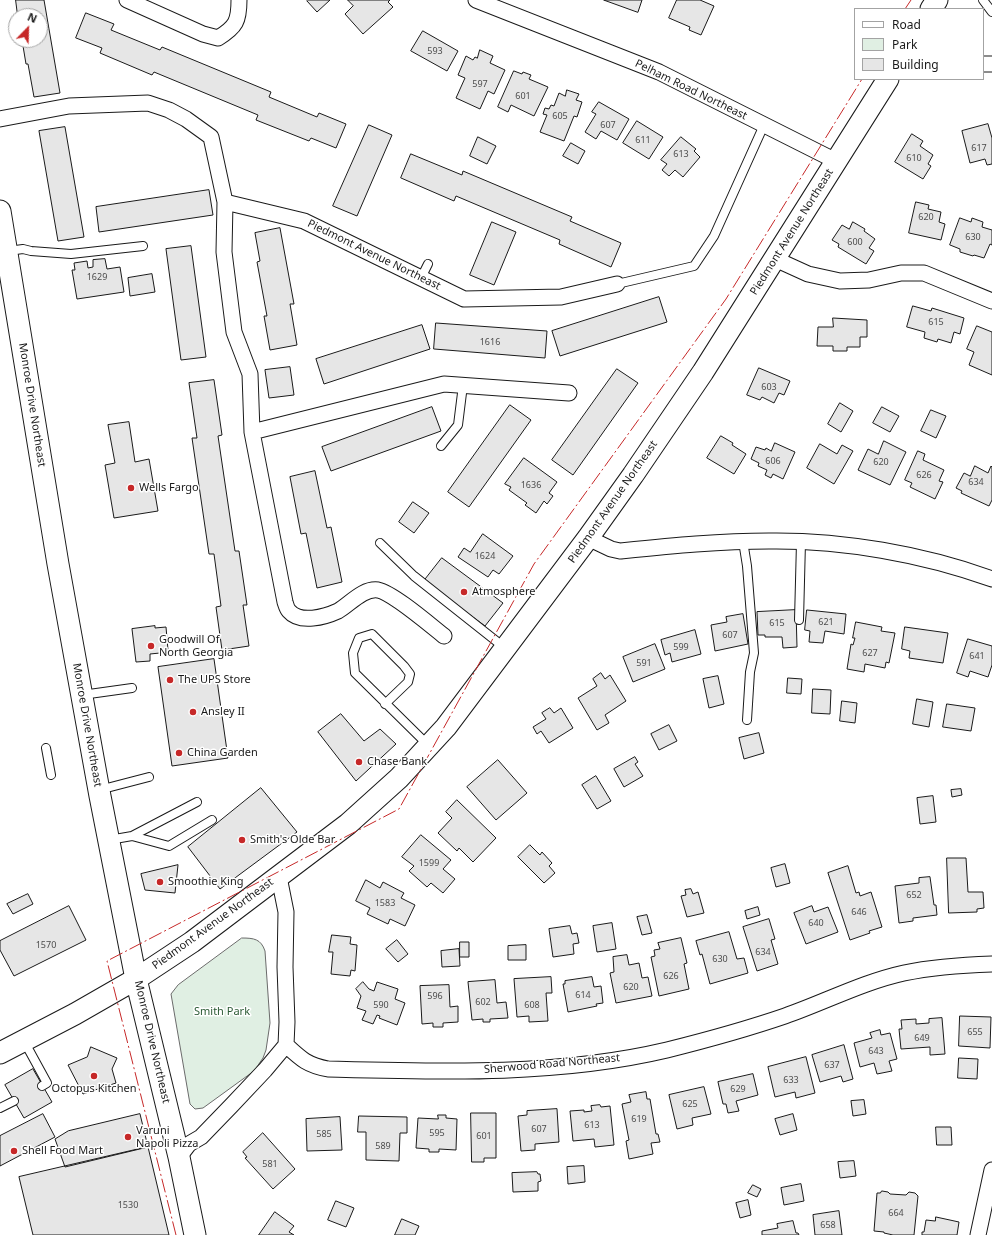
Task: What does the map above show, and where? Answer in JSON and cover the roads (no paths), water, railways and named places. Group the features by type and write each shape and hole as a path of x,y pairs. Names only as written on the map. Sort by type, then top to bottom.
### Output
{"main road":[{"name":"Piedmont Avenue Northeast","path":"0,1053 75,1014 136,979 192,942 348,824 399,778 446,727 588,538 633,475 703,372 887,80"},
{"name":"Monroe Drive Northeast","path":"0,210 57,557 99,790 136,979 179,1157 195,1235"}],"street":[{"path":"127,0 203,34 218,38 231,30 239,15 239,0"},
{"name":"Pelham Road Northeast","path":"476,0 659,72 836,161"},
{"path":"0,119 70,106 148,103 169,110 186,119 211,137 225,202 224,252 234,332 250,374 252,432 288,611 305,619 318,617 337,611 369,590 377,590 391,596 444,636"},
{"name":"Piedmont Avenue Northeast","path":"225,202 304,222 464,299 561,297 617,284"},
{"path":"775,259 808,274 840,281 869,280 901,273 924,273 992,301"},
{"path":"252,432 444,384 568,393"},
{"path":"588,538 611,549 620,551 685,545 743,542 801,542 849,546 892,552 969,571 992,580"},
{"name":"Piedmont Avenue Northeast","path":"279,877 286,912 284,967 287,1022 286,1045"},
{"name":"Sherwood Road Northeast","path":"286,1045 304,1061 314,1066 328,1069 490,1071 601,1062 666,1050 730,1034 787,1015 868,984 903,973 958,965 992,964"},
{"path":"179,1157 188,1144 201,1137 266,1070 286,1045"},
{"path":"978,1235 992,1170"}],"lane":[{"path":"983,0 992,12"},
{"path":"617,284 694,266 714,236 764,125"},
{"path":"7,251 23,249 71,254 143,246"},
{"path":"422,278 428,264"},
{"path":"440,446 458,425 463,385"},
{"path":"743,542 747,566 754,653 750,672 747,720"},
{"path":"800,620 801,542"},
{"path":"380,543 414,576 505,648"},
{"path":"385,704 408,682 410,674 372,634 359,638 353,654 354,673 385,704 428,746"},
{"path":"82,696 132,688"},
{"path":"46,748 51,775"},
{"path":"99,790 149,777"},
{"path":"109,841 132,836 197,802"},
{"path":"132,836 169,846 212,820"},
{"path":"23,1041 47,1083 42,1086"},
{"path":"0,1108 14,1101"}],"place":[{"name":"Wells Fargo","path":"131,488"},
{"name":"Atmosphere","path":"464,592"},
{"name":"Goodwill Of North Georgia","path":"151,646"},
{"name":"The UPS Store","path":"170,680"},
{"name":"Ansley II","path":"193,712"},
{"name":"China Garden","path":"179,753"},
{"name":"Chase Bank","path":"359,762"},
{"name":"Smith's Olde Bar","path":"242,840"},
{"name":"Smoothie King","path":"160,882"},
{"name":"Octopus Kitchen","path":"94,1076"},
{"name":"Varuni Napoli Pizza","path":"128,1137"},
{"name":"Shell Food Mart","path":"14,1151"}],"park label":[{"name":"Smith Park","path":"222,1012"}]}
